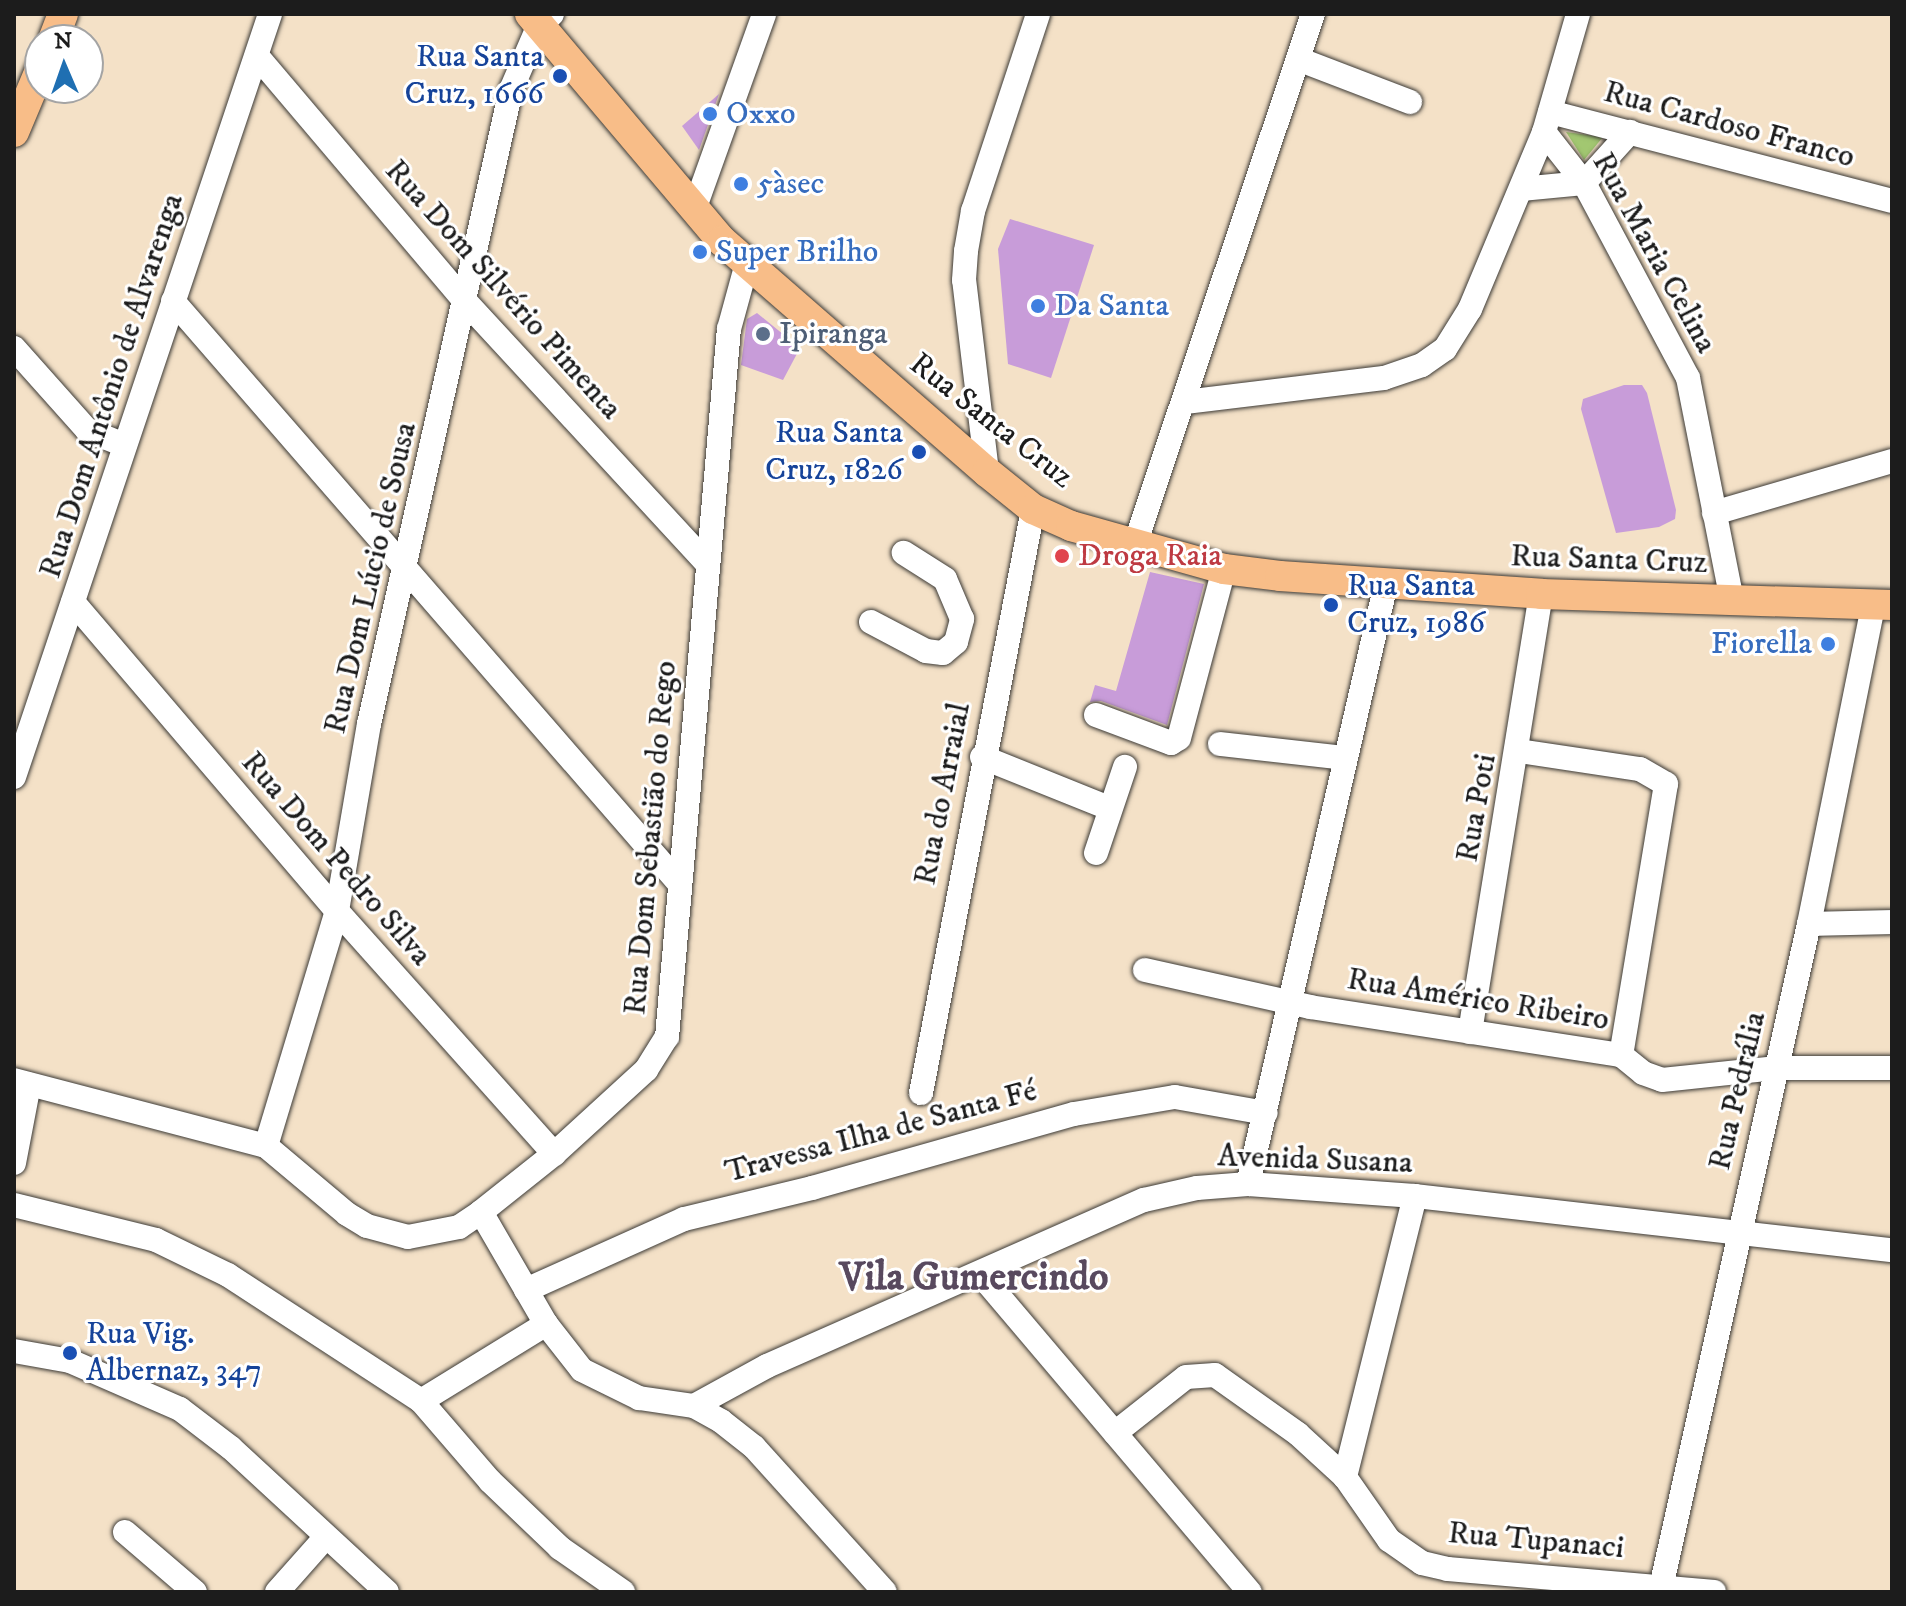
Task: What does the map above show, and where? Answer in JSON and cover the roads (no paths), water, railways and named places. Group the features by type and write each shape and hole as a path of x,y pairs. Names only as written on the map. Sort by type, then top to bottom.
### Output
{"main road":[{"name":"Rua Santa Cruz","path":"541,18 694,210 747,263 1033,509 1134,547 1224,569 1541,594 1883,604"},
{"path":"14,132 26,104"}],"street":[{"name":"Rua Dom Antônio de Alvarenga","path":"14,777 270,14"},
{"path":"694,210 764,14"},
{"path":"987,472 964,280 966,251 973,211 1038,14"},
{"path":"1134,547 1313,14"},
{"path":"1185,402 1384,378 1422,365 1445,349 1470,309 1521,189 1547,122 1578,14"},
{"name":"Rua Dom Lúcio de Sousa","path":"266,1146 337,911 369,724 407,569 511,90 541,18"},
{"name":"Rua Dom Silvério Pimenta","path":"257,56 464,300 706,562"},
{"path":"1298,59 1410,102"},
{"name":"Rua Cardoso Franco","path":"1547,122 1630,132 1892,201"},
{"name":"Rua Maria Celina","path":"1547,122 1584,183 1688,378 1732,600"},
{"path":"1521,189 1584,183 1630,132"},
{"name":"Rua Dom Sebastião do Rego","path":"22,1082 266,1146 347,1214 388,1234 431,1236 459,1227 481,1212 554,1154 646,1070 667,1037 706,562 731,311 747,263"},
{"path":"173,301 679,883"},
{"path":"14,348 87,430 124,445"},
{"path":"1714,513 1892,461"},
{"name":"Rua do Arraial","path":"921,1093 982,757 1033,509"},
{"path":"871,622 926,651 943,653 956,642 962,619 945,579 904,553"},
{"path":"1096,715 1171,743 1179,738 1224,569"},
{"path":"1248,1184 1293,1002 1386,584"},
{"name":"Rua Poti","path":"1470,1032 1519,751 1541,594"},
{"name":"Rua Dom Pedro Silva","path":"73,602 337,911 554,1154"},
{"name":"Rua Pedrália","path":"1661,1588 1738,1231 1883,604"},
{"path":"1220,744 1345,758"},
{"path":"1519,751 1640,769 1666,784 1621,1055"},
{"path":"982,757 1109,808"},
{"path":"1096,853 1125,767"},
{"path":"1809,924 1892,922"},
{"name":"Rua Américo Ribeiro","path":"1145,970 1293,1002 1621,1055 1643,1073 1662,1080 1777,1068 1892,1068"},
{"path":"14,1163 22,1082"},
{"name":"Travessa Ilha de Santa Fé","path":"526,1290 684,1219 812,1188 1074,1114 1146,1098 1175,1097 1266,1113"},
{"name":"Avenida Susana","path":"694,1406 767,1366 1144,1200 1248,1184 1415,1196 1892,1250"},
{"path":"1345,1477 1415,1196"},
{"path":"14,1205 118,1229 193,1256 421,1401 490,1481 560,1548 623,1592"},
{"path":"481,1212 546,1324 582,1370 639,1398 694,1406 754,1447 885,1592"},
{"path":"980,1274 1250,1592"},
{"path":"421,1401 546,1324"},
{"path":"14,1351 70,1361 180,1409 231,1448 324,1539 387,1592"},
{"name":"Rua Tupanaci","path":"1115,1433 1186,1377 1215,1375 1298,1434 1345,1477 1403,1554 1484,1582 1714,1592"},
{"path":"125,1532 195,1592"},
{"path":"277,1592 324,1539"}],"place":[{"name":"Rua Santa Cruz, 1666","path":"560,76"},
{"name":"Oxxo","path":"710,114"},
{"name":"5àsec","path":"741,184"},
{"name":"Super Brilho","path":"700,252"},
{"name":"Da Santa","path":"1038,306"},
{"name":"Ipiranga","path":"763,334"},
{"name":"Rua Santa Cruz, 1826","path":"919,452"},
{"name":"Droga Raia","path":"1062,556"},
{"name":"Rua Santa Cruz, 1986","path":"1331,605"},
{"name":"Fiorella","path":"1828,644"},
{"name":"Rua Vig. Albernaz, 347","path":"70,1353"}],"district":[{"name":"Vila Gumercindo","path":"974,1278"}]}
